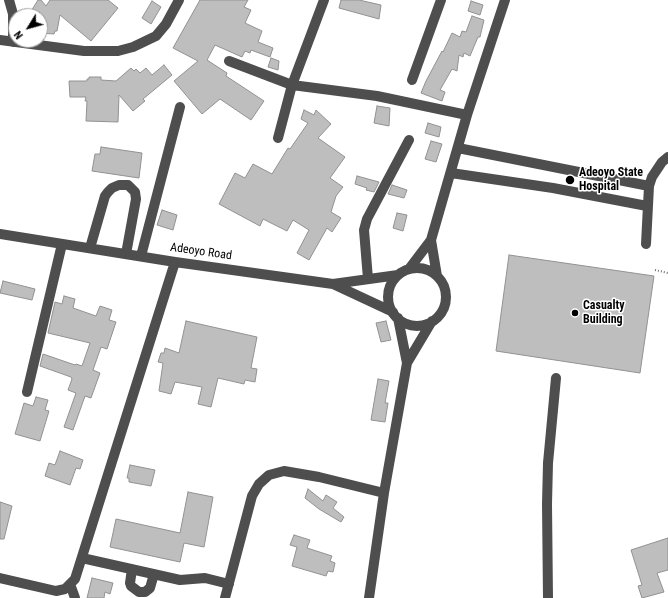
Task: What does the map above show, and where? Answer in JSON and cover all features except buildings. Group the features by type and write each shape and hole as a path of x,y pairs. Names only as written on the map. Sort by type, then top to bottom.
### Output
{"street":[{"path":"48,46 84,51 118,51 134,47 156,36 166,24 179,0"},
{"path":"278,138 292,85 324,0"},
{"path":"412,80 441,0"},
{"path":"409,269 431,240 467,115 506,0"},
{"path":"229,61 292,85 378,96 467,115"},
{"path":"141,256 180,107"},
{"path":"368,279 364,230 367,219 409,140"},
{"path":"458,148 649,186"},
{"path":"646,244 649,186 652,177 662,162 668,157"},
{"path":"450,173 553,188 647,206"},
{"path":"90,248 105,196 112,188 119,185 128,185 135,192 136,199 126,254"},
{"name":"Adeoyo Road","path":"0,234 174,262 333,284 395,315"},
{"path":"369,598 384,492 407,363 432,321 438,316 445,303 444,288 437,276 431,240"},
{"path":"27,392 62,244"},
{"path":"0,578 56,591 65,589 75,579 174,262"},
{"path":"407,363 395,315 389,305 389,289 392,281 398,275 409,269 424,269 437,276"},
{"path":"333,284 398,275"},
{"path":"395,315 404,322 418,326 432,321"},
{"path":"548,598 548,470 556,378"},
{"path":"225,598 252,496 259,484 269,475 284,471 319,477 384,492"},
{"path":"82,558 180,580 205,578 229,584"},
{"path":"132,569 130,583 131,586 139,592 145,592 150,588 154,574"},
{"path":"70,584 76,598"}],"path":[{"path":"655,270 668,273"}],"place":[{"name":"Adeoyo State Hospital","path":"570,180"},
{"name":"Casualty Building","path":"575,313"}]}
